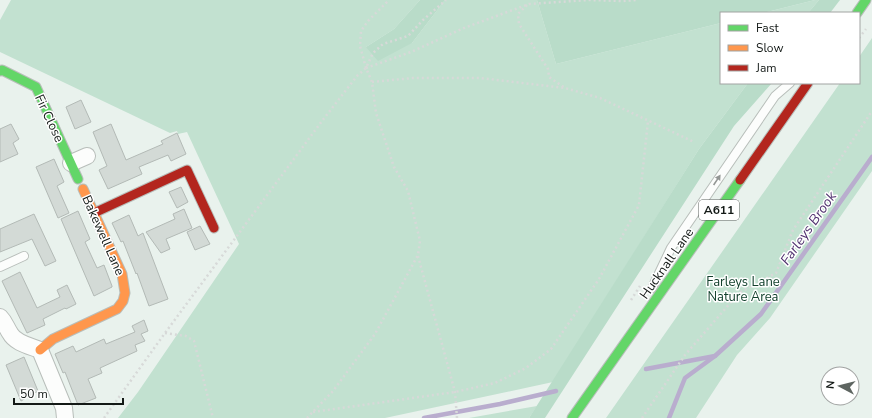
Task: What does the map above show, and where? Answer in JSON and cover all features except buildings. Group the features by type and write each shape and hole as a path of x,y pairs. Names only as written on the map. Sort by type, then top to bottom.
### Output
{"street":[{"path":"858,12 866,0"},
{"name":"Fir Close","path":"0,71 2,70 36,87 78,179"},
{"name":"Hucknall Lane","path":"572,418 807,84"},
{"path":"71,163 87,156"},
{"path":"94,213 187,170 214,228"},
{"name":"Bakewell Lane","path":"40,350 53,340 117,309 123,304 126,294 122,274 83,190"},
{"path":"0,317 4,320 10,335 16,341 40,350 64,408 65,418"}],"lane":[{"path":"630,336 671,248 775,96 789,84"},
{"path":"0,266 24,256"}],"path":[{"path":"307,418 333,391 375,334 418,255 420,241 408,191 394,167 376,113 372,82 366,68 360,46 361,30 389,0"},
{"path":"366,68 373,53 383,44 408,36 422,20 446,0"},
{"path":"104,418 165,333 348,87 366,68 411,52 464,28 529,4 588,0 637,0"},
{"path":"529,4 518,14 519,24 548,69 549,76 565,88"},
{"path":"372,82 414,78 480,78 565,88 600,98 694,142"},
{"path":"642,418 685,355 739,293 776,273 793,230 872,111"},
{"path":"313,412 455,392 495,383 526,368 551,350 598,279 639,205 648,120"},
{"path":"418,255 455,392 457,418"},
{"path":"165,333 186,336 194,341 213,418"}],"green space":[{"path":"11,0 420,0 394,29 366,47 412,43 445,0 537,0 556,64 720,23 720,84 747,84 699,149 553,382 385,418 118,418 138,392 239,244 187,132 178,134 177,131 170,133 0,52 0,20"},
{"path":"420,0 445,0 412,43 378,61 366,47 394,29"},
{"path":"537,0 815,0 767,12 720,12 720,23 556,64"},
{"path":"815,0 819,0 809,12 767,12"},
{"path":"819,0 840,0 831,12 809,12"},
{"name":"Farleys Lane Nature Area","path":"872,38 872,171 770,318 737,355 696,418 606,418 839,84 860,84 860,56"},
{"path":"747,84 771,84 734,126 545,418 529,418 699,149"},
{"path":"537,406 529,418 469,418"}],"waterway":[{"name":"Farleys Brook","path":"669,418 685,378 715,356 761,314 872,157"},
{"path":"646,369 715,356"},
{"path":"424,418 500,404 556,391"}],"traffic: fast":[{"path":"858,12 866,0"},
{"path":"0,71 2,70 36,87 78,179"},
{"path":"572,418 740,180"}],"traffic: slow":[{"path":"40,350 53,339 117,309 123,301 125,293 122,274 83,189"}],"traffic: jam":[{"path":"740,180 807,84"},
{"path":"94,213 187,170 214,228"}]}
